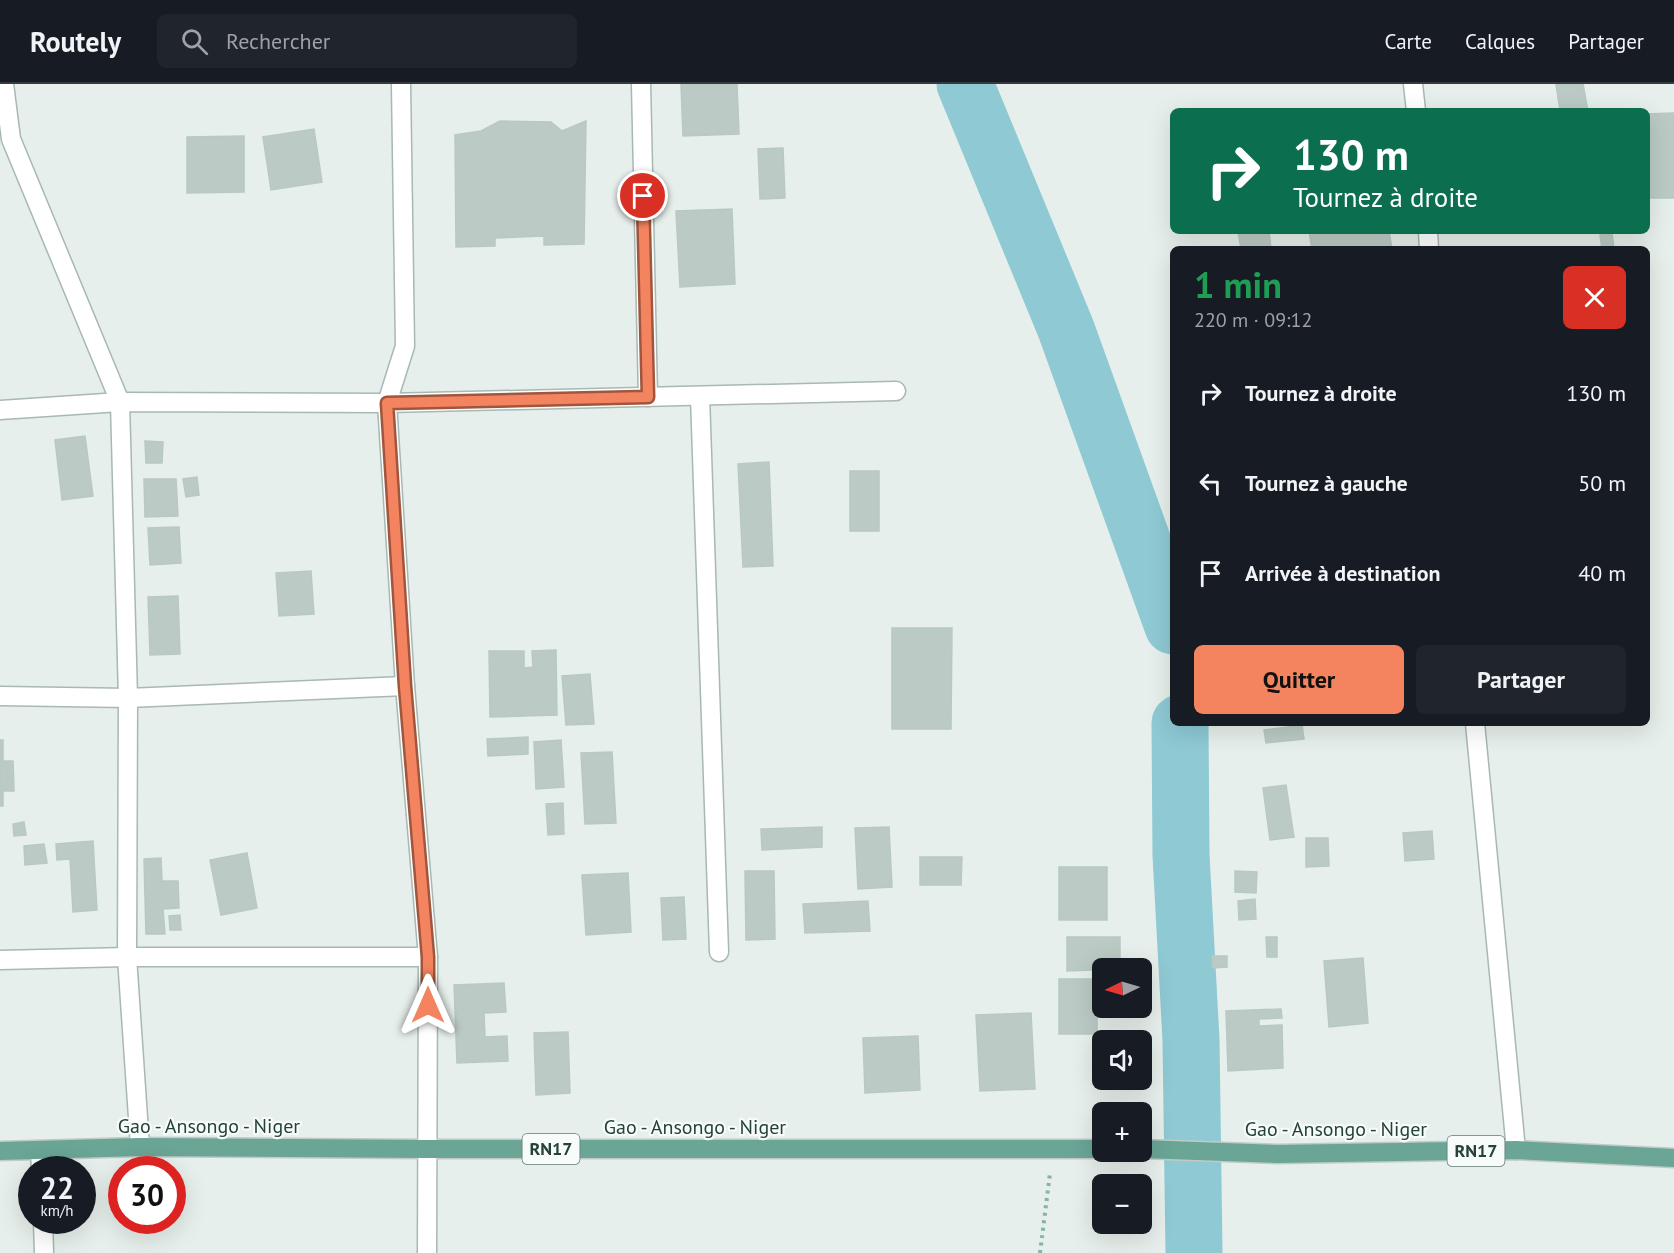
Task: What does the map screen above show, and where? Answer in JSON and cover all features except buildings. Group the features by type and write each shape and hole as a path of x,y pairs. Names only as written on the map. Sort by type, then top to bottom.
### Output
{"main road":[{"name":"Gao - Ansongo - Niger","path":"0,1150 140,1147 1092,1149"},
{"name":"Gao - Ansongo - Niger","path":"1152,1149 1277,1154 1516,1150 1674,1158"}],"street":[{"path":"4,84 5,139 120,402 128,698 127,957 140,1147"},
{"path":"401,84 405,346 387,403 405,686 428,957 427,1253"},
{"path":"641,84 648,397"},
{"path":"1413,84 1416,108"},
{"path":"0,410 120,402 387,403 896,391"},
{"path":"700,396 719,952"},
{"path":"0,696 128,698 405,686"},
{"path":"1475,726 1516,1150"},
{"path":"0,960 127,957 428,957"},
{"path":"40,1150 40,1156"},
{"path":"43,1234 44,1253"}],"path":[{"path":"1040,1253 1053,1149"}],"waterway":[{"path":"965,84 1066,329 1170,618"},
{"path":"1180,726 1181,855 1191,1040 1194,1253"}],"route":[{"path":"428,1005 428,957 405,686 387,403 648,397 643,196"}]}
